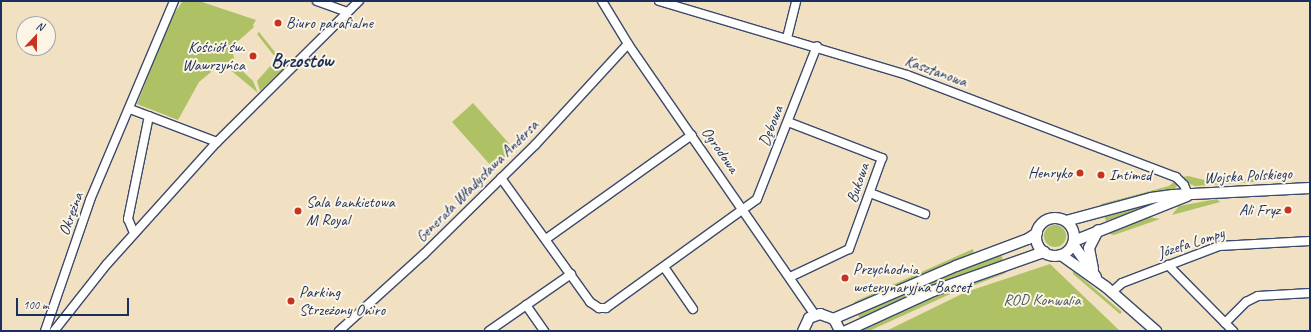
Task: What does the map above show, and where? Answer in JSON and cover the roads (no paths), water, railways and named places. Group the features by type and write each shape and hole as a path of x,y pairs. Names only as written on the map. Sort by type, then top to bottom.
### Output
{"street":[{"name":"Okrężna","path":"45,331 90,200 130,109 174,1"},
{"path":"317,1 346,12"},
{"path":"54,331 134,233 217,142 358,1"},
{"name":"Ogrodowa","path":"602,1 628,44 745,210 815,315"},
{"name":"Kasztanowa","path":"659,1 817,46 907,75 1176,177 1184,185 1188,195"},
{"path":"787,38 796,1"},
{"name":"Generała Władysława Andersa","path":"339,331 424,254 501,178 628,44"},
{"name":"Dębowa","path":"571,274 590,302 603,309 745,210 758,199 817,46"},
{"path":"130,109 217,142"},
{"path":"134,233 128,219 148,116"},
{"name":"Bukowa","path":"788,122 882,158 849,249 790,277"},
{"path":"546,239 692,135"},
{"path":"489,331 571,274 501,178"},
{"name":"Wojska Polskiego","path":"1066,221 1151,198 1310,188"},
{"path":"870,193 925,214"},
{"name":"Wojska Polskiego","path":"1073,242 1098,230 1188,195"},
{"path":"1109,290 1096,276 1073,242 1073,230 1066,221 1056,218 1048,219 1041,224 1037,233 1038,244 1044,252 1052,255 1061,255 1109,290 1156,331"},
{"path":"1096,276 1088,254 1090,244 1098,230"},
{"path":"833,318 956,266 1028,239 1037,233"},
{"name":"Józefa Lompy","path":"1109,290 1122,283 1219,246 1234,243 1310,240"},
{"path":"1061,255 1073,242"},
{"path":"846,331 934,292 1044,252"},
{"path":"1168,265 1233,331"},
{"path":"664,267 694,310"},
{"path":"1225,323 1246,302 1258,296 1310,293"},
{"path":"526,305 544,331"},
{"path":"802,331 805,322 815,315 825,314 833,318 840,331"}],"place":[{"name":"Biuro parafialne","path":"278,23"},
{"name":"Kościół św. Wawrzyńca","path":"253,56"},
{"name":"Henryko","path":"1080,173"},
{"name":"Intimed","path":"1101,175"},
{"name":"Ali Fryz","path":"1288,210"},
{"name":"Sala bankietowa M Royal","path":"298,211"},
{"name":"Przychodnia weterynaryjna Basset","path":"845,278"},
{"name":"Parking Strzeżony Oniro","path":"291,301"}],"district":[{"name":"Brzostów","path":"302,60"}],"park label":[{"name":"ROD Konwalia","path":"1042,300"}]}
